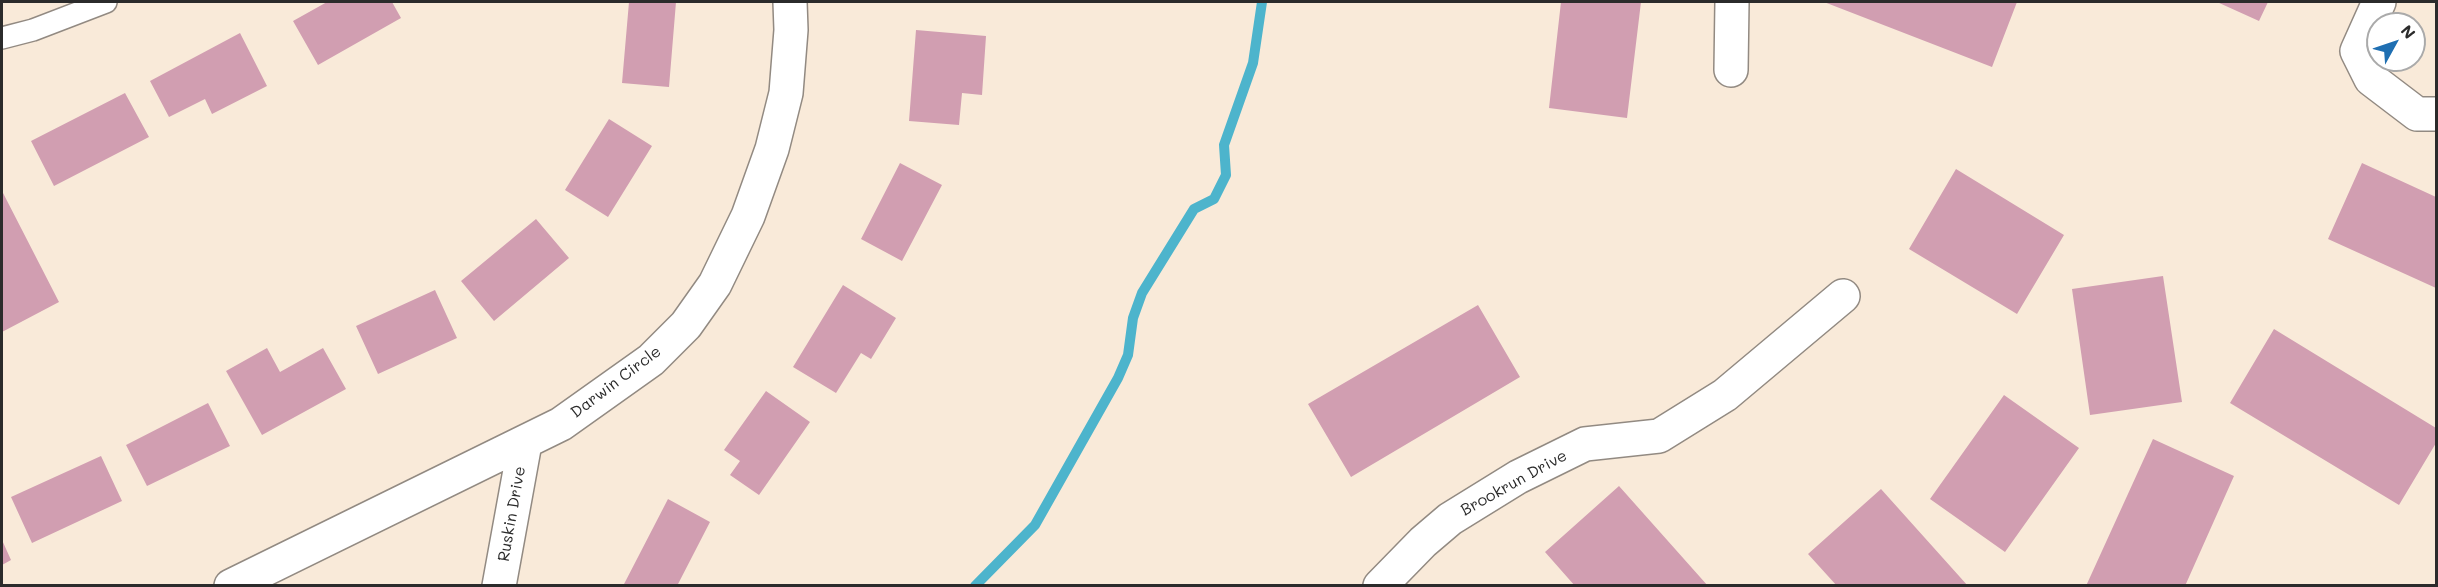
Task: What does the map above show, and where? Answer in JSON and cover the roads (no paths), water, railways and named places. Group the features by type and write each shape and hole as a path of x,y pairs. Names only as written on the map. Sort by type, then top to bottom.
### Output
{"street":[{"name":"Darwin Circle","path":"231,585 561,424 651,360 686,325 715,284 748,216 772,149 786,93 791,30 790,2"},
{"path":"1731,70 1732,2"},
{"path":"2379,2 2357,51 2371,79 2417,114 2436,114"},
{"name":"Brookrun Drive","path":"1380,585 1450,519 1518,477 1585,444 1659,436 1716,401 1844,297"},
{"name":"Ruskin Drive","path":"499,585 525,443"}],"lane":[{"path":"2,38 33,30 106,2"}],"waterway":[{"path":"975,586 1035,525 1118,378 1128,355 1133,318 1142,293 1194,209 1214,199 1226,175 1224,145 1253,63 1262,2"}]}
